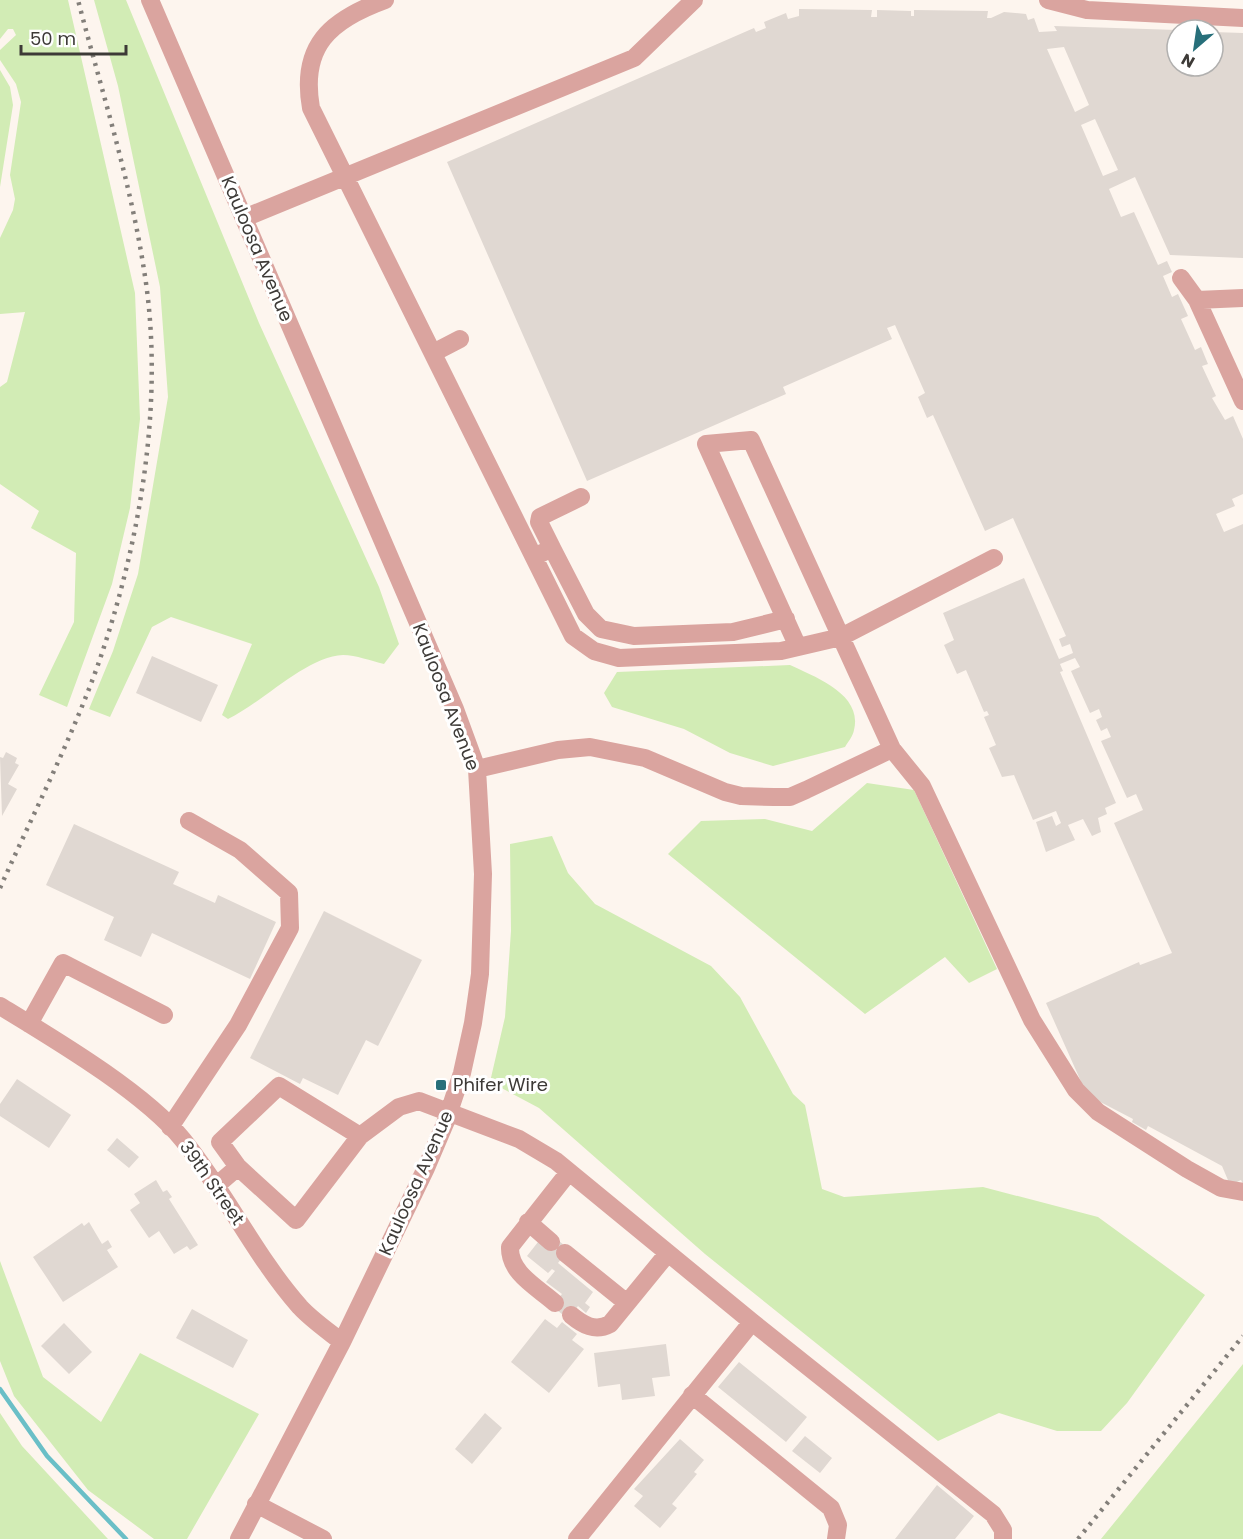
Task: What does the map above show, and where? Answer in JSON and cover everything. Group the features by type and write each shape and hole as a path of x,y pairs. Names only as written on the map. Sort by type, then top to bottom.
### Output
{"street":[{"name":"Kauloosa Avenue","path":"150,0 455,709 477,770 483,874 480,974 473,1023 449,1112 426,1168 342,1342 239,1539"},
{"path":"385,0 357,10 332,29 317,48 308,67 311,108 573,636 594,651 619,658 781,651 841,637 994,558"},
{"path":"244,218 634,58 694,0"},
{"path":"1048,0 1087,10 1243,18"},
{"path":"1181,278 1197,300 1243,401"},
{"path":"1197,300 1243,298"},
{"path":"432,353 460,339"},
{"path":"798,647 706,444 751,440 892,749 922,786 1032,1020 1076,1090 1098,1112 1187,1169 1221,1188 1243,1192"},
{"path":"581,497 540,517 539,522 586,614 601,629 634,636 733,632 786,619"},
{"path":"534,557 552,548"},
{"path":"477,770 558,750 590,747 645,758 725,792 741,796 774,797 790,796 806,790 892,749"},
{"path":"170,1127 238,1025 290,928 289,893 240,850 189,821"},
{"path":"29,1024 63,963 164,1015"},
{"name":"39th Street","path":"0,1006 143,1102 170,1127 217,1185 267,1265 302,1309 342,1342"},
{"path":"360,1136 279,1086 220,1142 238,1167 296,1220 360,1136 399,1107 418,1101 519,1139 569,1172 752,1322 993,1514 1003,1530 1003,1539"},
{"path":"217,1185 238,1167"},
{"path":"555,1302 514,1268 509,1260 510,1247 569,1172"},
{"path":"528,1222 551,1242"},
{"path":"566,1253 627,1303"},
{"path":"571,1315 589,1327 602,1328 610,1324 668,1253"},
{"path":"577,1539 752,1322"},
{"path":"692,1395 831,1508 838,1525 836,1539"},
{"path":"256,1504 323,1539"}],"green space":[{"path":"0,0 68,0 135,293 140,419 130,508 112,584 67,707 39,695 74,622 76,553 31,528 39,511 0,484 0,387 7,382 25,312 0,314 0,238 13,210 15,199 10,175 21,102 16,84 0,60 0,50 16,35 13,29 8,29 0,39"},
{"path":"94,0 126,0 259,323 379,587 399,644 384,664 343,655 329,657 315,663 228,719 222,715 252,644 171,617 152,627 110,717 89,709 113,651 138,574 168,397 160,287 118,86"},
{"path":"0,70 10,87 13,105 0,187"},
{"path":"790,665 835,688 851,706 855,717 854,730 845,747 773,766 730,753 684,729 612,707 604,693 617,672"},
{"path":"867,783 914,790 997,969 969,983 945,957 865,1014 668,854 701,821 765,819 812,831"},
{"path":"552,836 568,873 595,904 711,966 740,997 793,1094 805,1105 822,1189 844,1197 983,1187 1098,1217 1205,1295 1127,1403 1101,1431 1057,1431 999,1413 938,1441 705,1254 539,1108 490,1082 505,1017 511,931 510,844"},
{"path":"0,1261 43,1377 101,1422 140,1353 259,1414 187,1539 154,1539 88,1490 14,1396 0,1361"},
{"path":"1243,1364 1243,1539 1101,1539"},
{"path":"0,1413 22,1446 108,1539 0,1539"}],"building":[{"path":"799,9 872,10 871,17 877,17 877,10 911,11 911,16 914,16 914,10 988,11 987,18 1004,12 1026,14 1028,20 1034,18 1039,32 1057,31 1054,26 1165,30 1165,78 1225,78 1225,32 1243,33 1243,258 1170,255 1135,177 1109,189 1121,217 1134,212 1158,265 1167,261 1172,272 1163,276 1172,297 1178,294 1188,316 1181,319 1195,350 1201,347 1208,364 1202,366 1216,396 1212,398 1225,420 1233,416 1243,439 1243,494 1232,499 1235,506 1216,514 1224,532 1243,524 1243,1184 1241,1180 1230,1185 1222,1166 1148,1126 1146,1130 1132,1122 1133,1119 1087,1095 1046,1003 1139,962 1140,965 1172,953 1114,823 1143,810 1136,794 1127,798 1101,741 1111,737 1107,728 1101,731 1096,720 1102,717 1099,709 1090,713 1071,671 1080,667 1075,658 1060,664 1063,671 1060,672 1116,803 1105,808 1107,814 1098,818 1101,832 1092,836 1083,819 1068,825 1075,840 1046,852 1036,822 1052,816 1056,826 1061,823 1056,811 1033,820 1014,775 1002,777 989,748 996,745 984,717 989,715 987,711 984,712 966,670 957,674 944,645 954,640 943,613 1024,578 1059,659 1073,653 1070,644 1062,647 1059,639 1066,636 1013,518 985,531 933,415 927,418 918,397 925,393 895,325 887,328 892,339 783,387 786,394 587,481 447,162 754,28 756,32 766,28 764,22 786,13 788,19 799,16","holes":["1064,47 1089,105 1075,112 1047,49","1095,119 1118,170 1103,176 1081,125"]},
{"path":"152,656 218,685 201,722 136,693"},
{"path":"6,752 17,758 15,763 19,765 8,784 17,789 2,816 0,757 3,758"},
{"path":"74,824 179,872 173,884 215,903 218,895 276,922 250,979 152,933 141,957 104,940 114,917 46,885"},
{"path":"324,911 422,960 378,1046 366,1040 338,1095 303,1078 300,1084 250,1058"},
{"path":"17,1079 71,1115 49,1148 0,1116 0,1104"},
{"path":"117,1138 139,1157 129,1168 107,1150"},
{"path":"156,1180 163,1192 167,1190 172,1197 169,1199 198,1245 190,1250 187,1246 174,1254 159,1231 149,1238 130,1210 140,1203 134,1194"},
{"path":"89,1222 102,1244 108,1240 112,1247 107,1250 118,1267 63,1302 33,1257 82,1223 84,1226"},
{"path":"554,1237 569,1249 558,1263 593,1292 585,1303 590,1307 586,1313 578,1306 568,1319 552,1306 562,1294 546,1282 555,1271 552,1269 548,1273 527,1256 538,1242"},
{"path":"192,1309 248,1340 233,1368 176,1338"},
{"path":"545,1319 557,1328 562,1322 577,1334 572,1340 584,1349 549,1393 511,1362"},
{"path":"64,1323 92,1352 69,1374 41,1346"},
{"path":"666,1344 670,1376 652,1378 655,1396 622,1400 620,1384 598,1387 594,1353"},
{"path":"739,1362 807,1417 786,1442 718,1387"},
{"path":"485,1413 502,1428 472,1464 455,1449"},
{"path":"805,1436 832,1458 820,1473 792,1451"},
{"path":"680,1439 704,1460 694,1472 697,1474 672,1504 677,1508 660,1528 634,1506 643,1496 634,1489"},
{"path":"937,1485 974,1516 955,1539 895,1539"}],"waterway":[{"path":"0,1389 47,1456 126,1539"}],"railway":[{"path":"0,888 66,745 90,687 115,613 137,516 150,417 152,367 150,318 144,270 123,168 78,0"},
{"path":"1078,1539 1243,1336"}],"place":[{"name":"Phifer Wire","path":"441,1085"}]}
